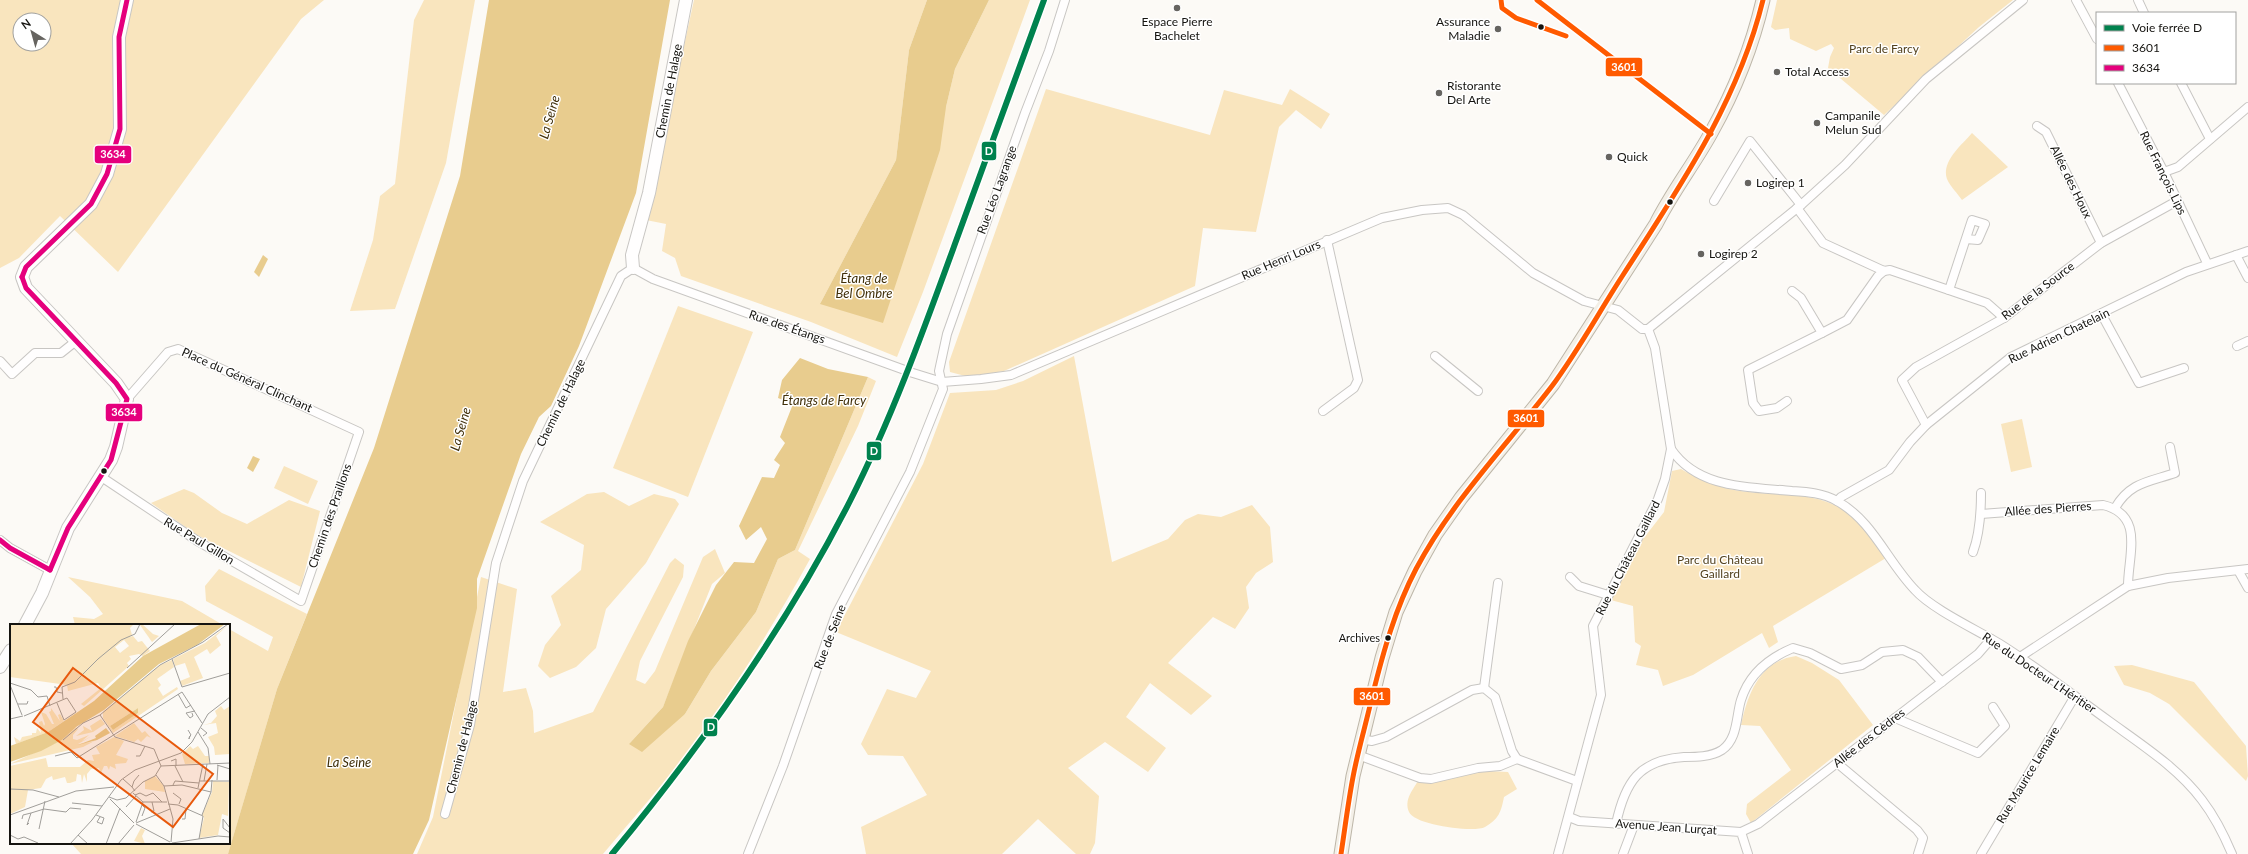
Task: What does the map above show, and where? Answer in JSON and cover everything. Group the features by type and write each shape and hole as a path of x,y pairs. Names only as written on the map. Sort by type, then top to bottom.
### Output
{"main road":[{"path":"1341,854 1361,739 1390,629 1401,600 1418,566 1448,516 1543,396 1656,224 1669,198 1711,134 1732,95 1748,57 1763,0"}],"street":[{"path":"26,624 42,593 68,528 116,447 127,398 116,383 26,288 22,277 26,268 91,204 107,174 120,129 119,37 127,0"},
{"name":"Chemin de Halage","path":"445,814 470,725 496,563 523,481 621,276 633,268 632,254 648,193 686,0"},
{"name":"Rue Léo Lagrange","path":"942,382 939,371 939,361 959,296 1049,51 1065,0"},
{"path":"1668,465 1680,462 1671,449 1655,348 1648,329 1799,206 1845,166 1926,79 2023,0"},
{"path":"2073,0 2080,8"},
{"path":"2076,0 2096,38"},
{"path":"2138,0 2144,12"},
{"name":"Rue François Lips","path":"2119,84 2164,172 2207,263"},
{"path":"2182,84 2210,139"},
{"path":"2164,172 2178,167 2248,107"},
{"name":"Allée des Houx","path":"2037,126 2046,132 2101,243"},
{"path":"1714,200 1750,141 1799,206 1823,243 1884,271"},
{"name":"Rue de la Source","path":"1926,425 1902,380 1916,367 2004,318 2101,243 2177,200"},
{"name":"Rue Henri Lours","path":"942,382 1011,375 1382,218 1422,210 1448,208 1463,215 1533,272 1584,301 1604,305 1622,312 1642,329 1648,329"},
{"path":"1949,290 1966,239"},
{"path":"1322,411 1354,388 1358,380 1327,240"},
{"name":"Rue Adrien Chatelain","path":"1837,501 1841,497 1889,470 1910,442 1926,425 2011,357 2102,315 2207,263 2248,251"},
{"path":"2236,255 2248,278"},
{"name":"Rue des Étangs","path":"633,268 653,279 942,382"},
{"path":"1787,401 1777,408 1759,411 1753,403 1748,370 1847,320 1878,276 1884,271 1890,270 1987,303 2004,318"},
{"path":"1792,291 1801,298 1822,333"},
{"path":"2102,315 2139,384 2184,368"},
{"path":"0,361 12,374 35,354 61,353 76,341"},
{"path":"2237,346 2248,341"},
{"name":"Place du Général Clinchant","path":"127,398 168,352 178,348 359,432"},
{"path":"1436,356 1478,391"},
{"name":"Rue de Seine","path":"748,854 784,766 836,614 910,472 943,389 942,382"},
{"name":"Chemin des Praillons","path":"301,601 359,432"},
{"path":"2128,586 2132,534 2127,520 2115,508 2121,497 2135,485 2175,473 2170,447"},
{"name":"Rue du Château Gaillard","path":"1558,854 1601,695 1593,626 1658,499 1671,449"},
{"name":"Rue du Docteur L'Héritier","path":"1680,462 1699,474 1729,485 1818,493 1837,501 1860,518 1915,590 2020,656 2159,757 2202,799 2216,821 2232,854"},
{"name":"Rue Paul Gillon","path":"100,476 199,542 301,601"},
{"path":"1973,552 1977,543 1981,514 1981,493"},
{"name":"Allée des Pierres","path":"1981,514 2103,505 2115,508"},
{"path":"0,540 10,548 50,570"},
{"path":"2020,656 2128,586 2168,578 2239,572 2248,569"},
{"path":"2239,572 2248,588"},
{"path":"1570,577 1579,586 1608,595"},
{"path":"1484,688 1498,583"},
{"name":"Allée des Cèdres","path":"1742,832 1758,824 1942,682 1978,654 1992,639"},
{"path":"1616,824 1625,792 1636,776 1646,766 1662,759 1704,756 1722,750 1730,741 1742,699 1758,670 1779,654 1792,648 1810,653 1842,669 1862,664 1882,652 1903,650 1923,661 1942,682"},
{"path":"0,667 10,652"},
{"path":"1361,739 1372,741 1386,737 1472,690 1484,688 1495,697 1512,751 1517,759 1577,781"},
{"name":"Rue Maurice Lemaire","path":"1982,854 2075,696"},
{"path":"1895,718 1978,753 2005,726 1993,707"},
{"path":"1358,754 1420,778 1431,779 1478,768 1500,766 1517,759"},
{"path":"1836,763 1917,830 1923,838 1918,854"},
{"name":"Avenue Jean Lurçat","path":"1568,817 1579,821 1742,832"},
{"path":"1623,854 1634,825"},
{"path":"1742,832 1748,854"}],"green space":[{"path":"0,0 324,0 301,19 118,272 60,216 19,258 0,268"},
{"path":"424,0 475,0 446,163 395,309 350,311 373,240 380,196 395,184 414,20"},
{"path":"694,0 927,0 909,50 896,160 820,304 946,107 955,69 989,0 1030,0 923,292 897,357 811,322 681,276 675,258 662,251 666,224 646,220"},
{"name":"Parc de Farcy","path":"1777,0 2013,0 1979,27 1884,115 1828,68 1830,57 1834,48 1831,44 1816,51 1790,39 1789,28 1775,30 1771,27"},
{"path":"1046,89 1210,135 1224,90 1282,105 1290,89 1330,114 1321,129 1296,110 1279,127 1256,232 1203,228 1195,286 1004,371 969,377 950,372 949,362"},
{"path":"1972,133 2008,167 1962,200 1948,182 1946,172 1950,160 1958,148"},
{"path":"678,306 753,332 688,497 613,468"},
{"path":"1074,356 1112,562 1168,539 1185,520 1198,514 1221,517 1252,505 1270,527 1273,562 1256,573 1246,587 1249,608 1235,629 1213,617 1168,663 1212,696 1191,715 1150,683 1126,717 1166,748 1148,772 1105,742 1068,768 1099,796 1095,843 1090,854 1076,854 1038,819 1002,854 866,854 861,827 927,795 903,756 868,755 861,744 887,689 916,698 931,671 836,632 923,464 950,393 996,390 1023,381"},
{"path":"868,377 876,381 858,426 798,551 810,559 786,602 734,686 706,727 669,776 603,854 417,854 433,817 481,577 517,589 503,692 526,688 533,711 534,733 593,712 670,563 675,558 684,565 683,577 640,661 636,680 645,684 655,671 703,557 715,549 725,573 712,584 663,707 629,744 685,714 711,671 756,612 778,559 795,550"},
{"path":"2022,419 2032,467 2011,472 2001,424"},
{"path":"284,466 318,481 308,504 274,488"},
{"name":"Parc du Château Gaillard","path":"1681,469 1704,481 1729,489 1746,492 1795,495 1826,502 1842,509 1857,519 1869,533 1886,558 1773,626 1778,642 1769,648 1762,633 1693,675 1663,686 1658,670 1636,665 1641,646 1635,642 1633,606 1607,599 1635,555 1633,552 1664,512 1672,471"},
{"path":"184,489 194,493 222,513 247,524 289,500 320,511 301,587 197,535 151,503"},
{"path":"604,492 629,506 654,494 675,499 679,504 646,563 606,609 596,648 576,667 550,678 538,666 545,645 561,625 551,596 581,570 584,545 540,522 587,494"},
{"path":"219,569 307,614 277,689 228,854 81,854 72,844 230,844 230,630 268,651 273,637 206,601 205,586"},
{"path":"68,577 182,601 221,624 75,624 73,617 94,619 103,614 90,597"},
{"path":"1796,656 1812,663 1839,680 1873,725 1751,823 1746,814 1747,804 1791,770 1760,726 1741,725 1747,701 1758,680 1773,664"},
{"path":"2132,665 2194,682 2246,746 2248,776 2246,781 2169,704 2150,693 2124,685 2114,666"},
{"path":"1488,771 1508,772 1517,789 1504,797 1499,815 1485,827 1479,829 1469,829 1445,827 1421,821 1413,817 1409,812 1407,804 1408,800 1418,781"}],"water":[{"name":"La Seine","path":"489,0 670,0 636,193 579,346 551,406 539,417 521,454 477,579 477,608 429,820 413,854 228,854 277,689 374,448 460,176"},
{"name":"Étang de Bel Ombre","path":"927,0 989,0 955,69 946,107 940,150 883,323 820,304 896,160 909,50"},
{"path":"263,255 268,259 259,277 254,272"},
{"name":"Étangs de Farcy","path":"800,358 828,369 868,377 795,550 778,559 756,612 711,671 685,714 642,752 629,744 663,707 688,641 716,585 734,562 754,563 767,539 761,527 746,540 739,526 762,477 774,478 780,465 774,460 785,443 780,437 793,404 778,398 782,380"},
{"path":"253,456 260,459 253,472 247,468"}],"rail line":[{"name":"D","path":"612,854 710,728 741,684 798,595 850,501 894,405 944,274 1044,0"}],"transit line":[{"name":"3634","path":"22,277 26,267 91,204 107,174 120,129 119,37 127,0"},
{"name":"3601","path":"1501,0 1502,8 1516,18 1566,36"},
{"name":"3601","path":"1537,0 1711,134"},
{"name":"3601","path":"1341,854 1355,767 1376,681 1396,615 1416,569 1446,520 1480,474 1562,373 1665,210 1705,143 1722,109 1752,38 1763,0"},
{"name":"3634","path":"22,277 26,288 116,383 127,399 111,460 68,528 50,570"},
{"name":"3634","path":"0,540 10,548 50,570"}],"place":[{"name":"Espace Pierre Bachelet","path":"1177,8"},
{"name":"Assurance Maladie","path":"1498,29"},
{"name":"Total Access","path":"1777,72"},
{"name":"Ristorante Del Arte","path":"1439,93"},
{"name":"Campanile Melun Sud","path":"1817,123"},
{"name":"Quick","path":"1609,157"},
{"name":"Logirep 1","path":"1748,183"},
{"name":"Logirep 2","path":"1701,254"},
{"name":"Archives","path":"1388,638"}]}
